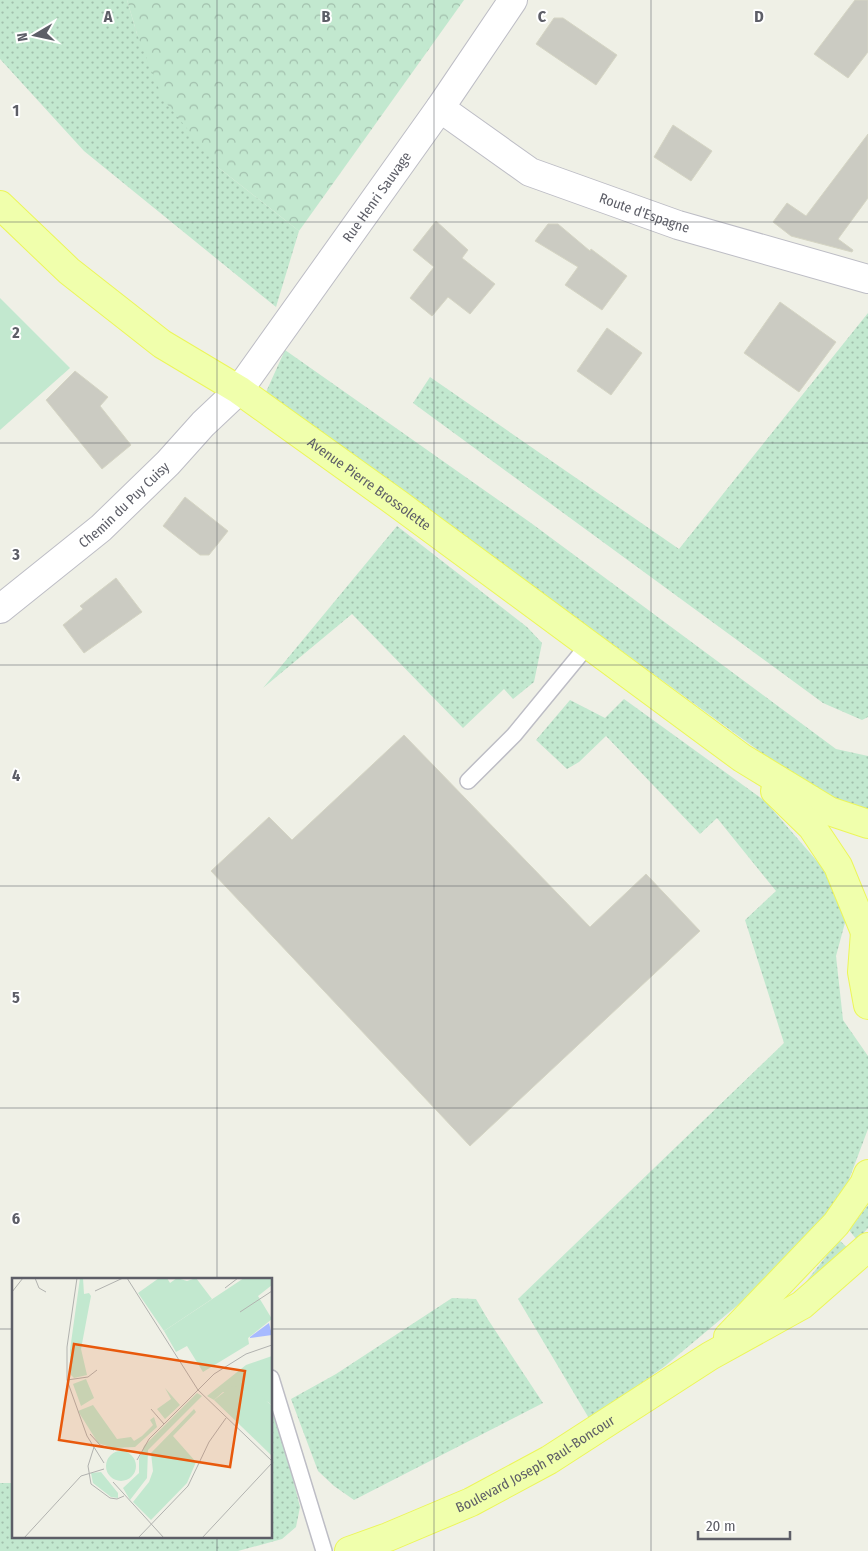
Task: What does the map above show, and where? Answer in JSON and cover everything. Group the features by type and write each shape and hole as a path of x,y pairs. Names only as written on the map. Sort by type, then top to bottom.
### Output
{"main road":[{"name":"Avenue Pierre Brossolette","path":"0,205 69,271 154,338 238,390 398,504 742,758 829,811 868,824"},
{"name":"Avenue Pierre Brossolette","path":"742,758 812,827 838,866 866,927"},
{"path":"866,927 862,972 868,1005"},
{"name":"Boulevard Joseph Paul-Boncour","path":"710,1356 836,1224 864,1184 868,1174"},
{"name":"Boulevard Joseph Paul-Boncour","path":"349,1551 388,1537 471,1502 549,1460 710,1356 802,1306 868,1247"}],"street":[{"name":"Rue Henri Sauvage","path":"238,390 440,108 513,0"},
{"name":"Route d'Espagne","path":"440,108 530,172 678,225 868,279"},
{"name":"Chemin du Puy Cuisy","path":"0,609 100,528 168,463 202,424 238,390"}],"lane":[{"path":"468,781 514,735 588,645"},
{"path":"272,1381 324,1551"}],"green space":[{"path":"0,0 127,0 137,34 219,168 299,231 276,307 84,151 0,59"},
{"path":"127,0 464,0 299,231 219,168 163,99 137,34"},
{"path":"0,298 70,368 0,430"},
{"path":"868,313 868,717 862,720 823,703 413,403 430,377 679,549"},
{"path":"285,350 531,523 836,749 868,756 868,809 856,808 810,788 266,392"},
{"path":"397,526 527,627 542,643 534,682 513,699 504,689 463,728 352,614 263,688"},
{"path":"624,699 765,801 823,868 846,919 836,956 843,1020 868,1056 868,1129 842,1198 745,1299 665,1366 590,1420 518,1299 784,1043 745,920 776,891 717,818 700,834 606,736 579,762 567,769 536,740 570,700 605,718"},
{"path":"868,1205 868,1228 857,1240 849,1230"},
{"path":"839,1240 849,1249 798,1292"},
{"path":"452,1298 476,1299 543,1403 354,1500 334,1486 318,1471 291,1399 336,1374"},
{"path":"272,1412 288,1459 300,1507 296,1527 282,1539 238,1551 0,1551 0,1483 12,1483 12,1538 272,1538"}],"building":[{"path":"855,0 868,0 868,52 848,78 814,54"},
{"path":"554,18 563,18 617,55 596,85 536,44"},
{"path":"673,125 712,151 691,181 654,157"},
{"path":"868,134 868,198 838,239 853,250 852,252 791,236 773,222 787,203 806,216"},
{"path":"436,221 468,250 462,258 495,284 470,314 448,297 432,316 410,298 434,267 413,250"},
{"path":"548,224 558,224 590,251 591,249 627,276 602,310 565,285 578,267 535,241"},
{"path":"780,302 836,342 799,392 744,353"},
{"path":"607,328 642,353 611,395 577,371"},
{"path":"75,371 108,397 100,406 131,445 102,469 46,400"},
{"path":"185,497 228,531 209,555 200,555 163,526"},
{"path":"116,578 142,612 84,653 63,625 83,609 80,606"},
{"path":"404,735 590,927 646,874 700,931 470,1146 211,871 269,817 292,840"}]}
